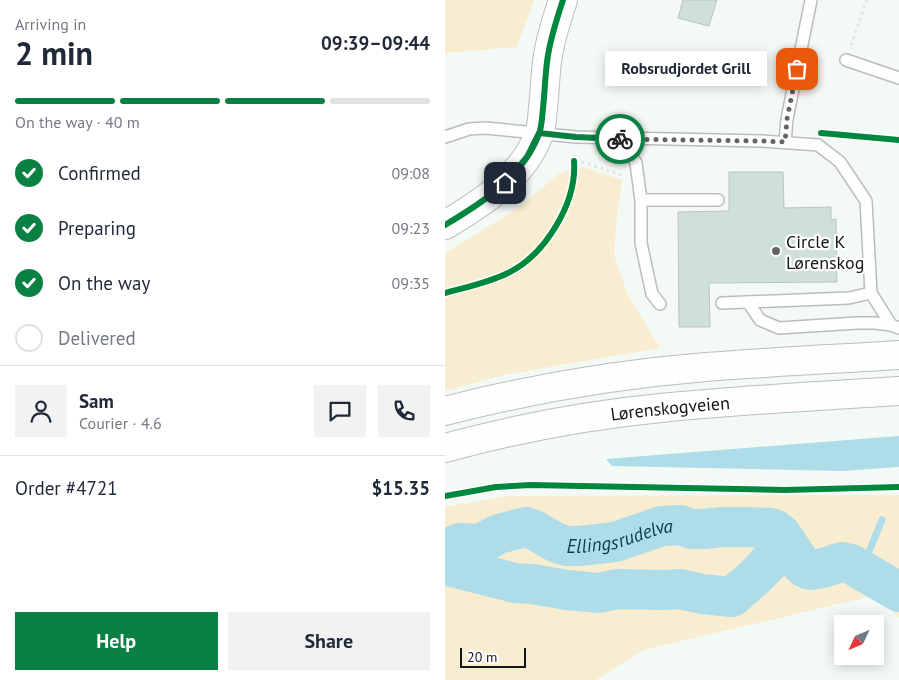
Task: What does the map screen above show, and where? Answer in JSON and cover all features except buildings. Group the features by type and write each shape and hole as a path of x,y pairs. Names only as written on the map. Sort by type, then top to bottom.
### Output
{"main road":[{"path":"445,225 491,195 505,183 527,157 539,133 548,55 563,0"},
{"name":"Lørenskogveien","path":"445,410 495,398 655,372 899,355"},
{"name":"Lørenskogveien","path":"445,448 558,423 659,408 899,391"}],"lane":[{"path":"785,142 787,119 811,0"},
{"path":"847,60 899,78"},
{"path":"445,137 469,129 487,128 576,137 785,142 818,145 840,162 866,201 871,293 895,327"},
{"path":"622,139 636,163 641,200 641,243 652,294 660,304"},
{"path":"641,200 718,200"},
{"path":"722,303 849,298 871,293"},
{"path":"748,302 759,320 779,328 857,323 875,323 895,327"}],"path":[{"path":"847,60 867,0"},
{"path":"582,162 639,180"}],"shaded area":[{"path":"445,0 534,0 517,47 445,53"},
{"path":"583,167 622,180 614,255 628,295 660,348 504,375 445,391 445,253 524,203 559,174"},
{"path":"899,495 899,618 876,595 643,650 596,680 445,680 445,507 509,496"}],"water":[{"path":"899,436 899,467 842,471 612,466 606,459"}],"waterway":[{"path":"861,571 882,520"},
{"name":"Ellingsrudelva","path":"445,549 460,543 480,544 499,534 526,527 567,546 615,542 662,526 680,525 692,529 723,527 771,528 781,534 805,568 810,570 823,568 842,562 851,564 899,592"},
{"name":"Ellingsrudelva","path":"445,565 515,583 567,590 599,593 617,589 680,589 702,594 732,597 771,560 792,551"}],"cycle path":[{"path":"445,225 473,208 500,187 523,163 532,149 541,128 548,55 552,34 563,0"},
{"path":"821,133 899,140"},
{"path":"445,293 485,282 508,273 522,265 534,254 546,241 564,210 574,177 574,161"},
{"path":"445,496 496,487 530,485 785,490 899,487"}],"way so far":[{"path":"620,139 785,142 787,119 797,69"}],"place":[{"name":"Robsrudjordet Grill","path":"797,69"},
{"name":"Circle K Lørenskog","path":"776,251"}],"route":[{"path":"505,183 527,157 539,133 620,139"}]}
